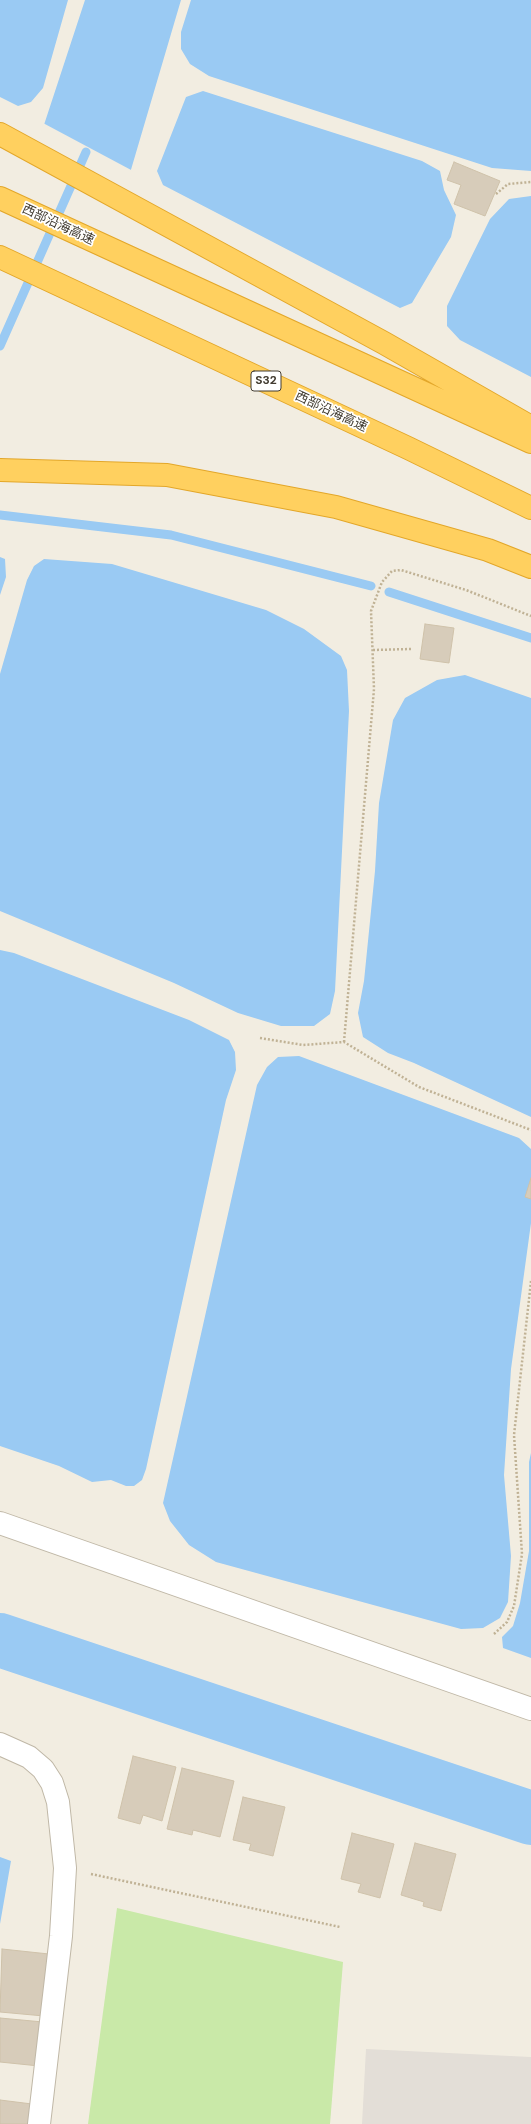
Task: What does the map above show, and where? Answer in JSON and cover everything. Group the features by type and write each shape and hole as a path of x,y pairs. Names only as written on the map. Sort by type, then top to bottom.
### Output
{"highway":[{"path":"0,134 384,343 531,427"},
{"name":"西部沿海高速","path":"0,198 531,442"},
{"name":"西部沿海高速","path":"0,257 408,448 531,508"},
{"path":"0,470 167,475 336,507 488,550 531,567"}],"street":[{"path":"0,1523 531,1710"},
{"path":"0,1744 29,1757 43,1769 52,1783 58,1802 65,1868 61,1936 39,2124"}],"path":[{"path":"496,194 508,184 531,182"},
{"path":"344,1042 374,689 371,611 382,582 392,571 401,570 466,590 531,616"},
{"path":"373,650 411,650"},
{"path":"260,1038 303,1044 344,1042 419,1087 531,1130"},
{"path":"494,1634 506,1622 514,1606 522,1554 514,1435 531,1281"},
{"path":"65,1868 340,1927"}],"shaded area":[{"path":"366,2049 531,2057 531,2124 362,2124"}],"green space":[{"path":"117,1908 343,1962 330,2124 88,2124"}],"water":[{"path":"0,0 68,0 43,88 31,102 18,106 0,97"},
{"path":"85,0 181,0 125,190 40,137"},
{"path":"191,0 531,0 531,171 492,168 209,76 190,64 181,49 181,32"},
{"path":"203,91 422,161 440,171 444,190 456,215 451,237 412,303 400,308 163,185 157,171 186,97"},
{"path":"531,196 531,377 460,340 447,326 447,306 490,219 509,199"},
{"path":"0,557 5,559 6,577 0,595"},
{"path":"44,559 112,564 266,610 304,629 341,656 347,670 349,711 335,991 330,1014 314,1026 281,1026 238,1013 174,983 0,911 0,674 27,580 34,566"},
{"path":"465,675 531,698 531,1117 414,1063 388,1053 363,1037 358,1013 364,981 375,871 379,803 393,720 405,698 437,680"},
{"path":"0,950 14,953 189,1020 229,1040 235,1052 236,1070 226,1100 146,1469 142,1480 134,1486 126,1486 111,1480 92,1482 59,1466 0,1446"},
{"path":"299,1056 519,1138 531,1149 531,1223 511,1369 504,1475 511,1556 508,1602 500,1618 483,1628 461,1629 216,1562 189,1545 170,1521 163,1503 257,1085 267,1067 278,1057"},
{"path":"531,1453 531,1658 503,1648 502,1637 513,1626 520,1603 529,1551 529,1462"},
{"path":"0,1857 11,1861 0,1924"}],"pier":[{"path":"43,123 133,171 127,192 124,192 39,138"}],"building":[{"path":"454,162 500,181 485,216 454,204 461,185 447,180"},
{"path":"425,624 454,628 449,663 420,659"},
{"path":"531,1178 531,1199 525,1197"},
{"path":"133,1756 176,1767 162,1821 143,1815 140,1824 118,1818"},
{"path":"182,1768 234,1781 220,1837 193,1830 192,1835 167,1829"},
{"path":"243,1797 285,1807 273,1856 249,1850 251,1844 233,1840"},
{"path":"352,1833 394,1844 380,1898 358,1892 361,1884 341,1879"},
{"path":"415,1843 456,1854 441,1911 423,1906 424,1902 401,1895"},
{"path":"2,1949 49,1954 44,2016 0,2012"},
{"path":"0,2018 43,2022 39,2066 0,2062"},
{"path":"0,2100 32,2104 29,2124 0,2124"}],"waterway":[{"path":"0,346 86,152"},
{"path":"0,515 171,535 371,586"},
{"path":"389,592 531,638"},
{"path":"0,1640 531,1818"}]}
